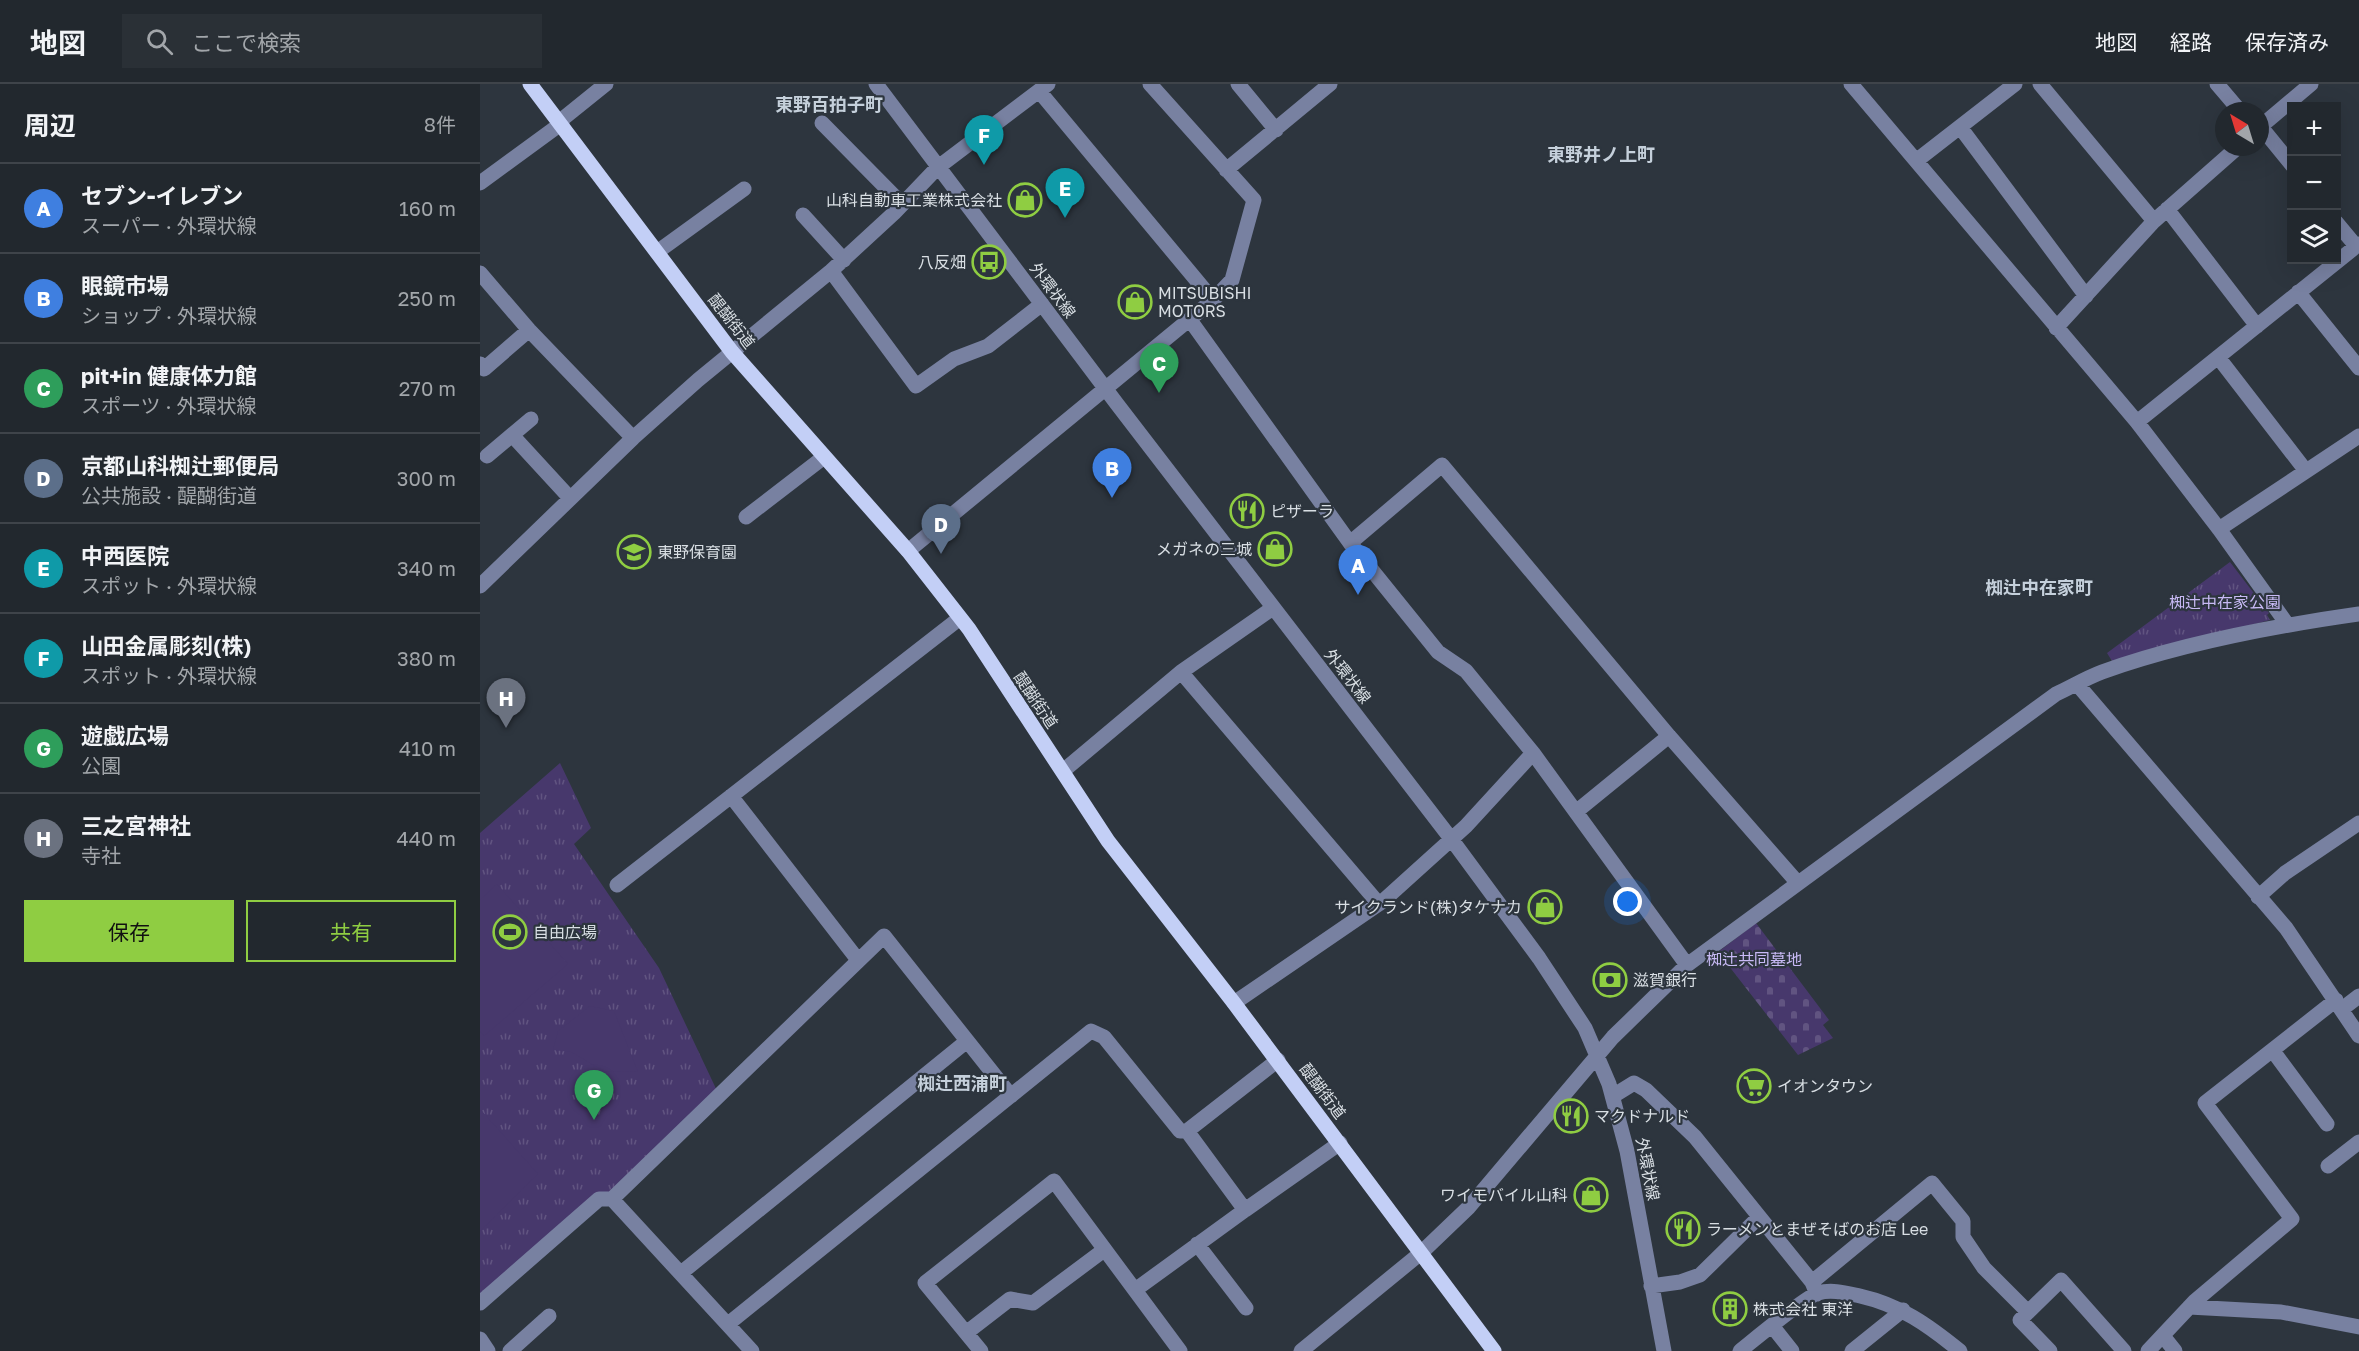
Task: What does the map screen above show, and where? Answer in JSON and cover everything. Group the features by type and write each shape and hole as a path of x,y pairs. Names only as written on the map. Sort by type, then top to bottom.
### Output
{"main road":[{"name":"醍醐街道","path":"530,84 561,122 732,352 908,551 960,618 1108,841 1278,1060 1493,1351"}],"street":[{"path":"480,183 561,122 606,84"},
{"name":"外環状線","path":"876,84 1106,390 1452,840 1539,958 1585,1028 1599,1056 1613,1096 1627,1151 1664,1351"},
{"path":"908,551 1190,320 1232,280 1254,200 1149,84"},
{"path":"1238,84 1276,130"},
{"path":"1226,170 1330,84"},
{"path":"1851,84 2138,422 2287,624"},
{"path":"1916,161 2015,84"},
{"path":"2040,84 2154,221"},
{"path":"2217,84 2232,102"},
{"path":"2269,119 2310,84"},
{"path":"480,586 569,497 633,438 732,352 844,260 937,168 1043,87 1213,300"},
{"path":"822,123 902,204"},
{"path":"1960,127 2086,296"},
{"path":"2269,138 2287,159"},
{"path":"2056,328 2154,221 2228,156"},
{"path":"657,252 744,189"},
{"path":"2167,209 2257,326"},
{"path":"802,215 844,260"},
{"path":"2138,422 2357,245 2341,227"},
{"path":"831,271 916,386 954,359 988,346 1042,304"},
{"path":"480,273 529,330 633,438"},
{"path":"2298,292 2359,368"},
{"path":"1190,320 1350,543 1438,652 1466,671 1533,753 1687,965"},
{"path":"480,364 484,369 529,330"},
{"path":"2218,357 2306,471"},
{"path":"487,456 531,419"},
{"path":"512,435 569,497"},
{"path":"2219,529 2359,436"},
{"path":"746,517 824,457"},
{"path":"1350,543 1442,465 1669,736 1797,882"},
{"path":"1063,771 1181,672 1273,608"},
{"path":"1300,1351 1422,1252 1469,1207 1613,1037 1687,965 2056,694 2100,673 2133,663 2287,624 2359,614"},
{"path":"617,885 960,618"},
{"path":"1181,672 1379,904"},
{"path":"2077,684 2286,928 2359,1036"},
{"path":"1577,811 1669,736"},
{"path":"1234,1003 1379,904 1452,840 1533,753"},
{"path":"731,796 858,960"},
{"path":"2258,897 2285,873 2359,823"},
{"path":"480,1303 599,1199 612,1199 884,936 1011,1096"},
{"path":"2148,1351 2190,1307 2292,1218 2205,1103 2339,1004 2359,996"},
{"path":"728,1324 1091,1031 1104,1037 1180,1131 1187,1131 1278,1060"},
{"path":"681,1273 967,1041"},
{"path":"2273,1051 2327,1124"},
{"path":"1613,1096 1634,1083 1647,1090 1695,1137 1815,1288 1886,1302 1925,1322 1960,1351"},
{"path":"1187,1131 1245,1210"},
{"path":"2328,1166 2359,1142"},
{"path":"1135,1290 1340,1143"},
{"path":"981,1351 925,1283 1054,1181 1180,1351"},
{"path":"1740,1351 1773,1327 1932,1183 1963,1221 1963,1237 1984,1268 2028,1312"},
{"path":"612,1199 752,1351"},
{"path":"1651,1287 1680,1282 1700,1275 1759,1217"},
{"path":"1197,1244 1246,1308"},
{"path":"966,1333 1010,1299 1033,1303 1104,1250"},
{"path":"2050,1351 2020,1320 2061,1280 2124,1351"},
{"path":"2190,1307 2281,1312 2359,1328"},
{"path":"1852,1351 1903,1310"},
{"path":"510,1351 549,1316"},
{"path":"1773,1327 1792,1351"},
{"path":"2163,1336 2175,1351"},
{"path":"480,1339 488,1351"}],"green space":[{"name":"椥辻中在家公園","path":"2230,562 2269,613 2267,615 2270,620 2112,661 2107,653"},
{"path":"560,763 591,828 574,844 659,968 719,1095 612,1199 599,1199 480,1303 480,833"},
{"name":"自由広場","path":"497,884 568,964 484,1036 480,1031 480,900"},
{"name":"椥辻共同墓地","path":"1756,923 1829,1020 1823,1025 1833,1038 1798,1055 1718,952"},
{"path":"590,1006 614,1011 638,1072 604,1071 571,1052 553,1050 558,1031"},
{"path":"480,1109 538,1174 480,1231"}],"place":[{"name":"山田金属彫刻(株)","path":"984,165"},
{"name":"山科自動車工業株式会社","path":"1025,200"},
{"name":"中西医院","path":"1065,218"},
{"name":"八反畑","path":"989,262"},
{"name":"MITSUBISHI MOTORS","path":"1135,302"},
{"name":"pit+in 健康体力館","path":"1159,393"},
{"name":"眼鏡市場","path":"1112,498"},
{"name":"ピザーラ","path":"1247,511"},
{"name":"メガネの三城","path":"1275,549"},
{"name":"東野保育園","path":"634,552"},
{"name":"京都山科椥辻郵便局","path":"941,554"},
{"name":"セブン-イレブン","path":"1358,595"},
{"name":"三之宮神社","path":"506,728"},
{"name":"サイクランド(株)タケナカ","path":"1545,907"},
{"name":"自由広場","path":"510,932"},
{"name":"滋賀銀行","path":"1610,980"},
{"name":"イオンタウン","path":"1754,1086"},
{"name":"マクドナルド","path":"1571,1116"},
{"name":"遊戯広場","path":"594,1120"},
{"name":"ワイモバイル山科","path":"1591,1195"},
{"name":"ラーメンとまぜそばのお店 Lee","path":"1683,1229"},
{"name":"株式会社 東洋","path":"1730,1309"}],"district":[{"name":"東野百拍子町","path":"829,104"},
{"name":"東野井ノ上町","path":"1601,154"},
{"name":"椥辻中在家町","path":"2039,587"},
{"name":"椥辻西浦町","path":"962,1083"}]}
